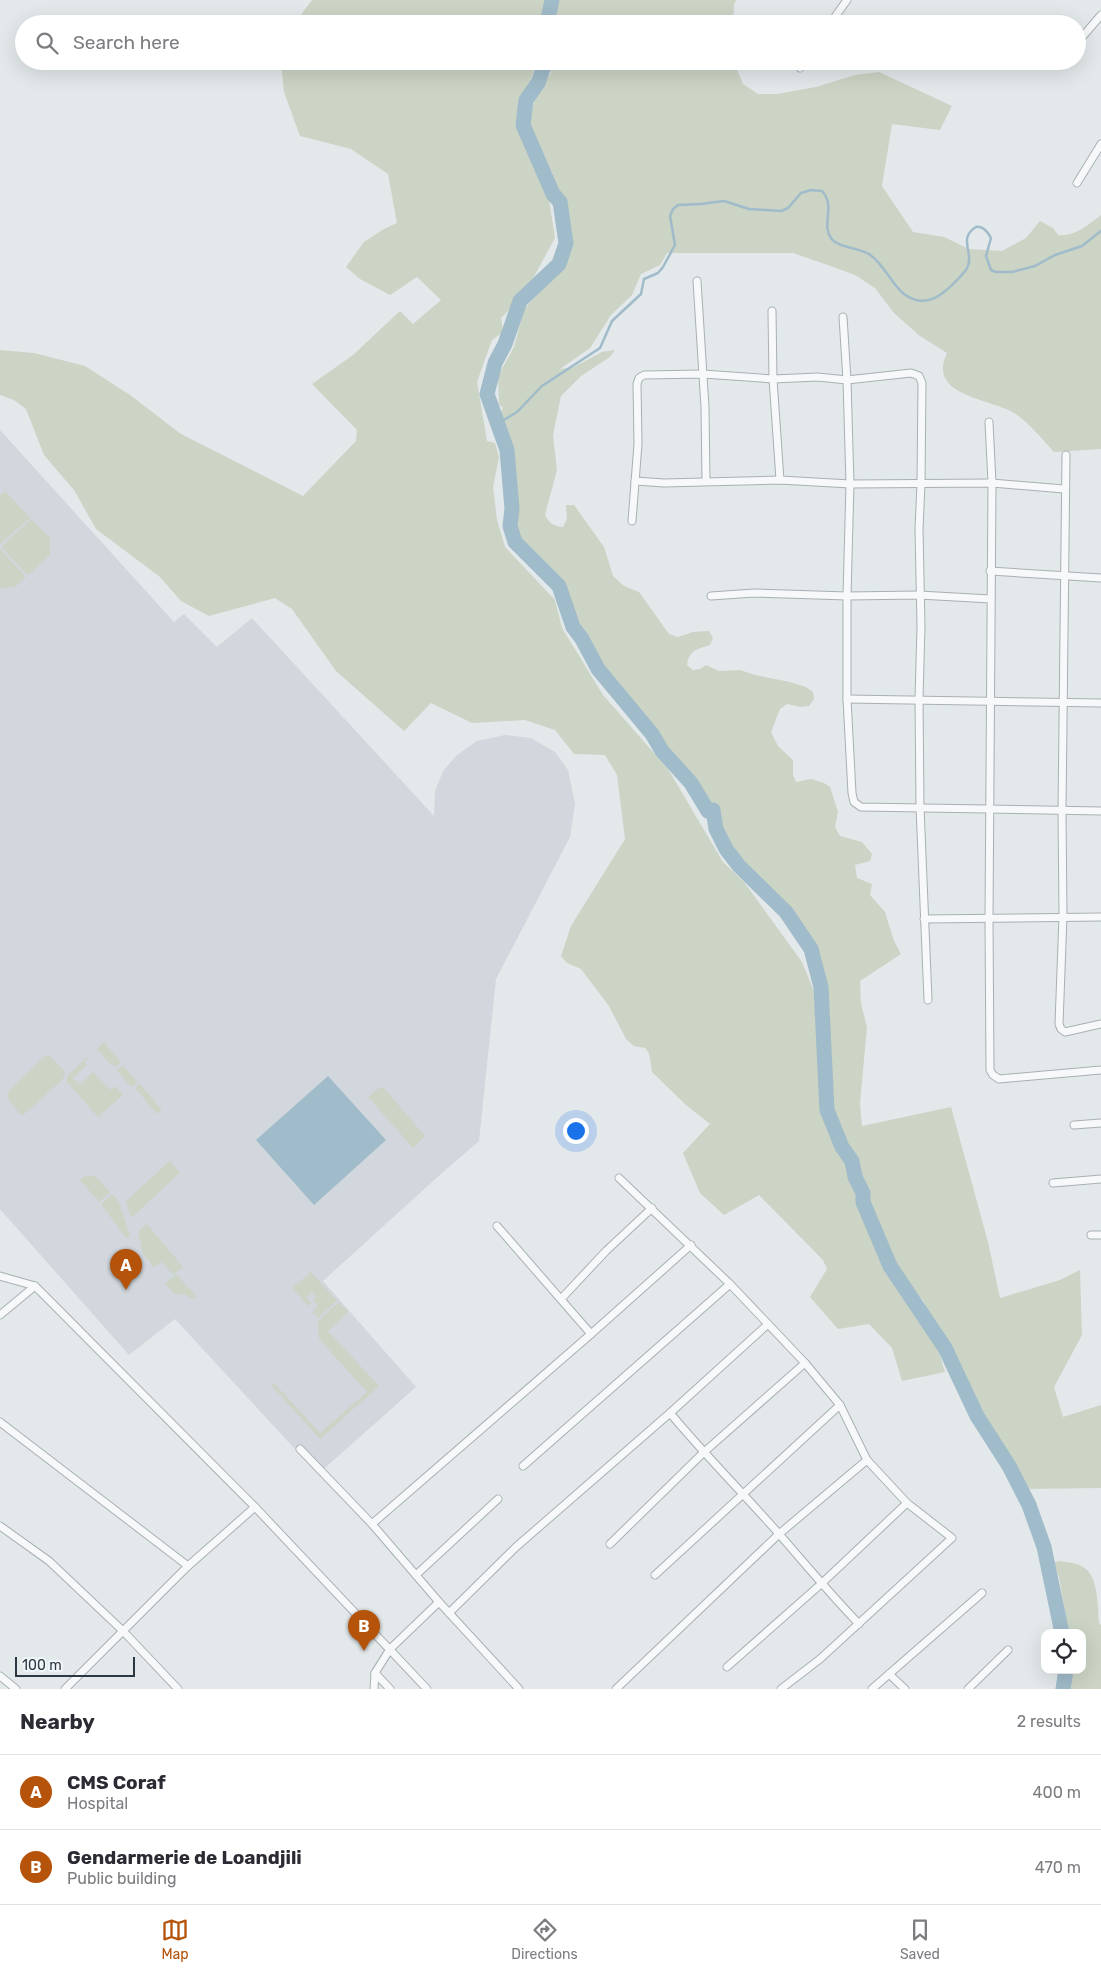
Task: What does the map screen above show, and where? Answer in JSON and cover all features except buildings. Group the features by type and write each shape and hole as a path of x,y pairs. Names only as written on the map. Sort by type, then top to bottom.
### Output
{"street":[{"path":"836,15 846,0"},
{"path":"1086,33 1101,15"},
{"path":"1077,183 1101,144"},
{"path":"697,281 707,460 706,481"},
{"path":"772,311 773,379 780,480"},
{"path":"843,317 850,484 846,699 854,802 861,807 1101,811"},
{"path":"632,521 638,444 637,384 639,378 644,375 702,374 773,379 818,377 847,380 911,373 919,376 922,383 922,484 918,529 920,595 920,807 928,1000"},
{"path":"989,422 992,484 988,919 990,1070 999,1079 1101,1070"},
{"path":"1066,455 1064,489 1063,916 1059,1024 1065,1032 1101,1024"},
{"path":"635,481 664,483 780,480 850,484 992,484 1064,489"},
{"path":"990,571 1101,578"},
{"path":"711,596 754,592 847,596 920,595 991,599"},
{"path":"846,699 919,698 1101,703"},
{"path":"924,919 1101,917"},
{"path":"1074,1125 1101,1123"},
{"path":"619,1178 691,1245 805,1364 840,1405 867,1460 907,1502 952,1538 820,1659 782,1689"},
{"path":"1053,1183 1101,1179"},
{"path":"561,1299 606,1251 652,1208"},
{"path":"497,1226 591,1334"},
{"path":"1091,1235 1101,1235"},
{"path":"372,1524 691,1245"},
{"path":"0,1276 35,1286 255,1507 427,1689"},
{"path":"522,1466 730,1284"},
{"path":"0,1315 35,1286"},
{"path":"449,1613 516,1548 670,1413 766,1325"},
{"path":"610,1544 703,1453 805,1364"},
{"path":"655,1576 840,1405"},
{"path":"670,1413 703,1453 779,1534 821,1584 859,1624"},
{"path":"0,1422 188,1566"},
{"path":"300,1449 372,1524 439,1602 519,1689"},
{"path":"616,1689 779,1534 867,1460"},
{"path":"416,1575 498,1499"},
{"path":"727,1667 821,1584 907,1502"},
{"path":"65,1689 188,1566 255,1507"},
{"path":"0,1526 49,1561 123,1631 178,1689"},
{"path":"872,1689 982,1593"},
{"path":"374,1689 375,1673 390,1649 439,1602"},
{"path":"968,1689 1008,1650"},
{"path":"375,1673 390,1689"},
{"path":"889,1674 905,1689"},
{"path":"0,1676 16,1689"}],"shaded area":[{"path":"0,430 174,622 184,614 217,647 252,618 434,816 435,791 443,771 457,755 477,741 505,735 531,738 555,752 568,770 575,804 570,837 496,979 479,1141 323,1281 416,1387 318,1474 175,1319 129,1355 0,1209"}],"green space":[{"path":"312,0 545,0 542,15 301,15"},
{"path":"559,0 736,0 733,15 553,15"},
{"path":"282,70 534,70 515,124 548,193 555,238 524,295 501,318 503,332 492,340 477,382 487,441 495,443 499,457 493,487 497,520 505,547 555,600 562,628 603,695 668,769 723,862 744,882 802,962 814,991 822,1104 880,1252 935,1340 945,1372 902,1381 892,1348 869,1324 838,1329 810,1297 827,1269 823,1260 759,1195 724,1215 700,1193 683,1153 710,1124 686,1105 652,1072 649,1053 645,1048 634,1046 626,1039 609,1006 581,969 567,963 561,956 571,926 625,839 617,775 605,755 574,754 555,730 525,720 472,723 431,703 404,731 336,671 292,609 275,598 209,616 181,601 160,577 96,529 74,490 44,455 26,409 14,400 0,395 0,350 34,353 85,366 130,395 181,434 303,496 356,441 357,430 312,384 353,355 400,311 413,324 441,300 417,277 390,295 360,279 346,267 364,242 397,223 388,174 351,149 300,136 284,92"},
{"path":"551,70 737,70 743,84 758,94 777,94 816,87 855,75 879,72 952,106 940,130 892,124 882,186 913,232 944,237 969,249 1002,251 1026,238 1040,221 1053,228 1058,235 1064,235 1081,230 1101,215 1101,449 1054,452 1016,414 965,394 953,387 946,379 943,368 947,353 920,336 894,313 875,288 855,275 793,253 667,253 660,265 641,274 632,295 611,315 590,348 560,369 574,367 602,352 615,350 610,357 581,376 561,396 553,435 557,470 545,515 552,524 563,527 567,519 566,505 574,505 604,547 613,576 624,586 639,592 669,634 678,637 693,632 709,631 713,638 710,645 692,653 688,660 687,665 693,670 700,669 706,665 719,671 740,670 790,682 806,687 813,692 814,699 809,706 800,707 787,704 780,709 771,732 778,746 793,760 793,775 796,782 811,779 830,787 838,812 835,827 840,836 862,842 872,854 870,861 855,865 857,878 872,884 870,895 885,912 894,941 901,954 860,981 861,1004 867,1027 860,1103 862,1126 951,1107 988,1242 1000,1298 1060,1280 1080,1270 1082,1335 1054,1387 1063,1417 1101,1405 1101,1488 1024,1489 1007,1456 1001,1451 959,1369 951,1348 934,1325 924,1302 896,1267 871,1213 854,1160 841,1135 829,1101 827,1055 829,1010 822,966 810,938 786,904 743,865 724,831 718,809 706,802 695,782 664,746 656,731 634,706 631,699 610,678 578,627 564,587 526,548 519,535 515,521 512,456 500,415 503,407 499,405 498,376 514,347 524,309 557,274 570,254 566,210 562,198 557,193 552,172 537,150 529,121 535,98"},
{"path":"5,491 30,518 0,544 0,496"},
{"path":"31,519 50,538 50,555 28,575 1,547"},
{"path":"0,549 26,577 16,586 0,589"},
{"path":"104,1042 121,1062 116,1066 111,1065 97,1049"},
{"path":"46,1055 49,1055 65,1072 63,1079 22,1116 9,1101 8,1092"},
{"path":"87,1057 89,1058 84,1062 87,1065 73,1078 80,1085 93,1072 111,1090 115,1086 123,1095 98,1117 67,1082 68,1075"},
{"path":"123,1065 137,1082 131,1087 117,1070"},
{"path":"140,1084 162,1110 157,1114 135,1088"},
{"path":"379,1088 384,1088 425,1136 413,1148 368,1097"},
{"path":"170,1161 180,1173 131,1218 126,1202 128,1199"},
{"path":"87,1175 96,1177 110,1192 99,1202 80,1180"},
{"path":"112,1194 119,1202 130,1236 126,1238 101,1204"},
{"path":"147,1224 183,1267 173,1275 162,1262 154,1267 143,1254 138,1232"},
{"path":"311,1272 337,1301 318,1318 312,1312 318,1306 313,1300 316,1297 312,1292 306,1297 311,1303 308,1306 292,1288"},
{"path":"176,1274 196,1296 193,1299 184,1294 175,1294 165,1284"},
{"path":"339,1302 348,1312 328,1331 379,1386 320,1439 271,1385 274,1383 320,1433 367,1392 319,1339 318,1321"},
{"path":"1058,1561 1073,1563 1087,1570 1091,1575 1097,1595 1099,1623 1101,1625 1101,1689 1069,1689 1071,1674 1086,1674 1086,1629 1068,1629 1059,1577 1054,1563"}],"water":[{"path":"328,1076 386,1140 314,1205 256,1140"}],"waterway":[{"path":"549,15 552,0"},
{"path":"543,70 538,83 526,100 523,125 553,194 560,202 566,243 559,264 520,301 505,344 495,363 487,394 507,450 512,509 510,526 515,542 559,586 573,627 582,639 598,669 652,734 662,751 691,783 708,811 713,810 716,829 726,849 739,866 786,912 811,949 821,987 827,1110 842,1147 852,1161 855,1177 863,1193 863,1202 890,1266 945,1348 977,1416 1009,1466 1029,1505 1044,1547 1061,1629"},
{"path":"497,424 517,412 542,386 600,348 612,321 641,294 644,279 658,273 663,267 675,245 670,216 673,209 678,205 724,201 749,209 781,211 788,208 801,193 811,190 822,191 828,203 827,227 831,238 838,243 860,250 875,258 899,290 912,299 920,301 935,298 942,294 966,270 969,263 968,236 970,231 976,227 985,230 991,238 986,256 991,270 996,272 1012,272 1035,266 1055,255 1082,246 1101,231"},
{"path":"1063,1689 1065,1674"}],"place":[{"name":"CMS Coraf","path":"126,1290"},
{"name":"Gendarmerie de Loandjili","path":"364,1651"}]}
